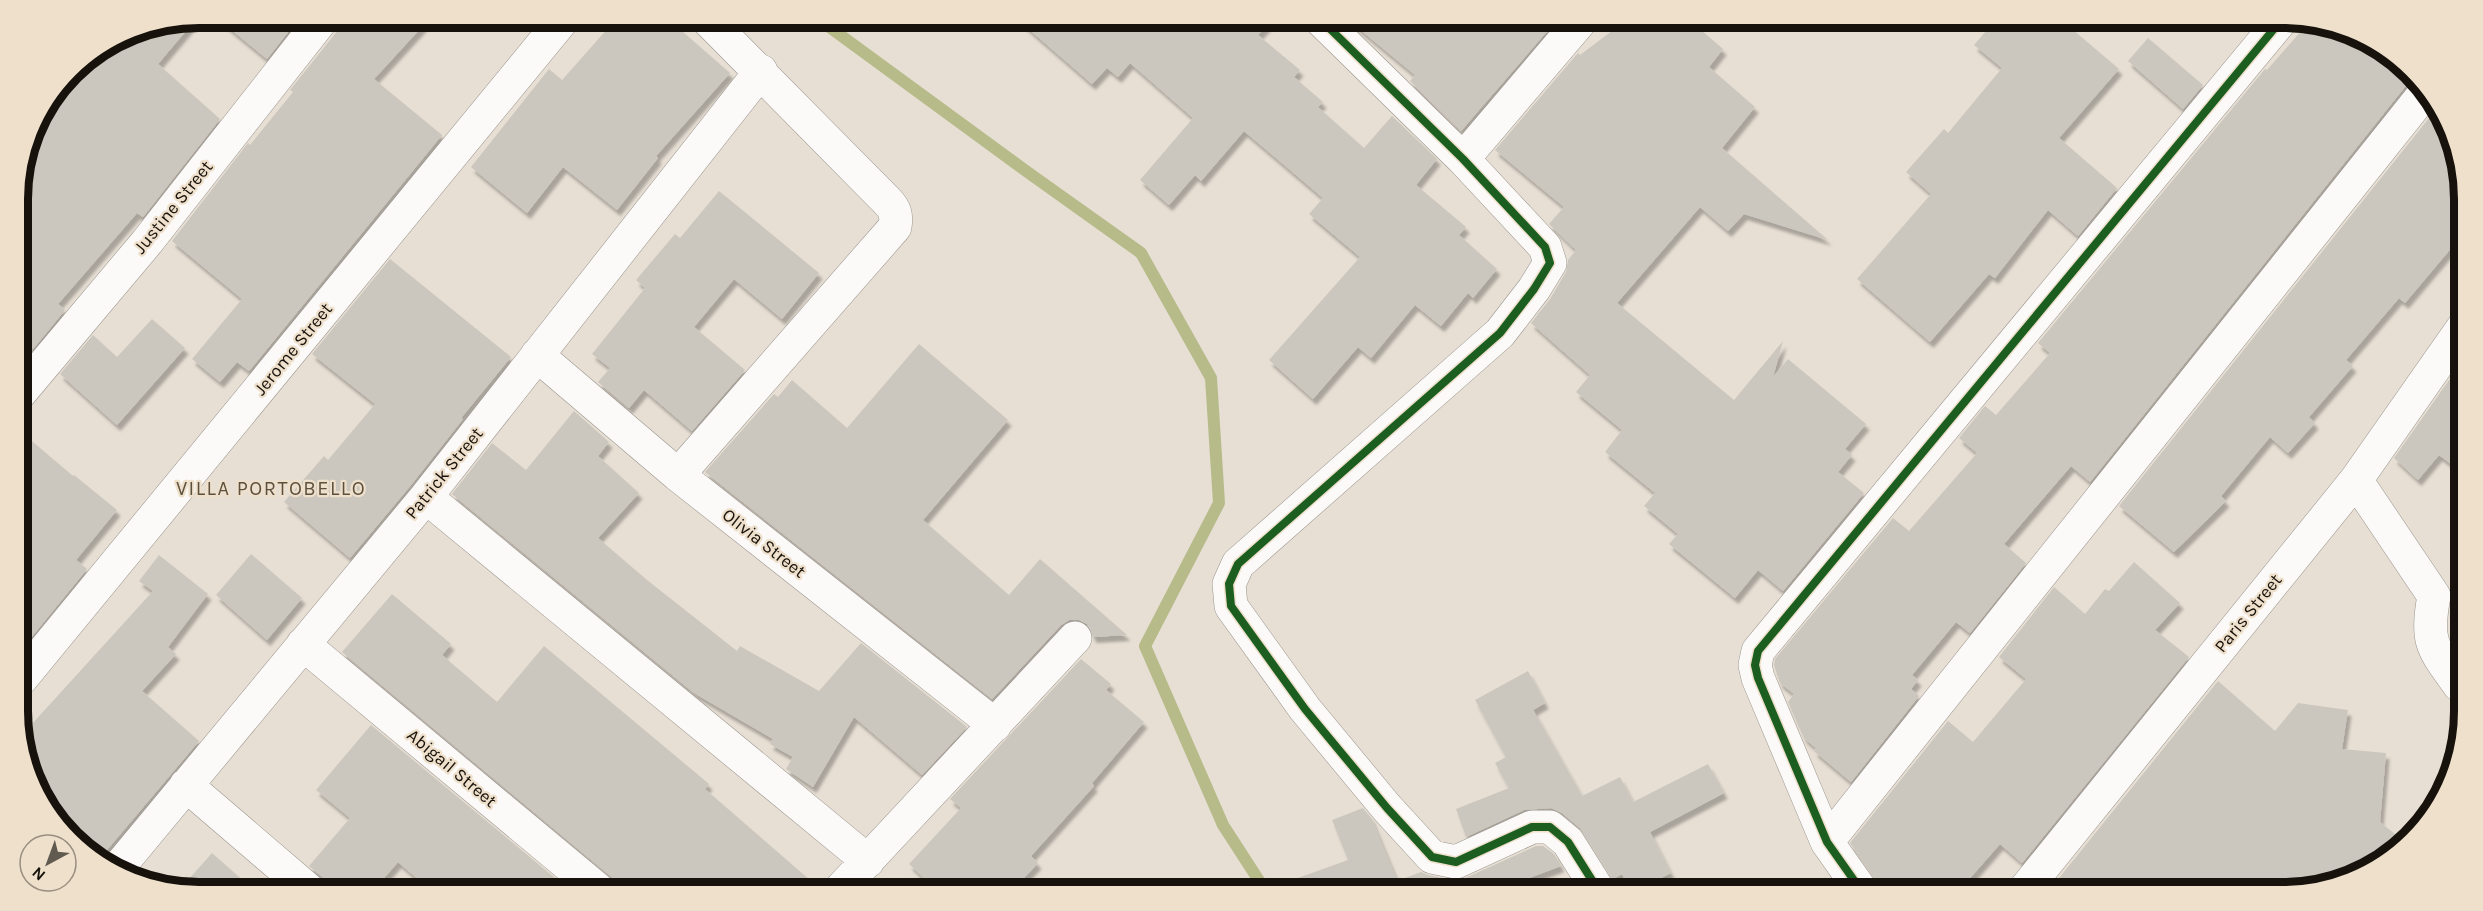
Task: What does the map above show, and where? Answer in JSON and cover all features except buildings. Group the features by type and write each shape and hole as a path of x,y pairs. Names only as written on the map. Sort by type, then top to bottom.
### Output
{"street":[{"name":"Justine Street","path":"29,383 147,242 315,28"},
{"name":"Jerome Street","path":"28,671 556,28"},
{"path":"678,475 895,227 897,218 894,208 716,28"},
{"path":"1329,28 1464,159 1545,248 1550,263 1534,290 1500,333 1238,564 1228,584 1231,606 1305,709 1394,816 1432,857 1456,862 1532,827 1550,827 1568,842 1593,882"},
{"path":"1464,159 1575,28"},
{"path":"1855,882 1827,842 1758,678 1755,664 1758,651 2275,28"},
{"name":"Patrick Street","path":"122,864 426,497 761,71"},
{"path":"1827,842 2421,98"},
{"name":"Paris Street","path":"2031,882 2356,480 2454,340"},
{"name":"Olivia Street","path":"537,355 678,475 995,725"},
{"path":"2356,480 2434,596 2429,621 2431,641 2454,677"},
{"path":"426,497 868,861"},
{"path":"848,882 1075,638"},
{"name":"Abigail Street","path":"303,644 589,882"},
{"path":"186,786 299,882"}],"waterway":[{"path":"831,28 1141,253 1211,378 1219,503 1145,646 1223,825 1260,882"}],"cycle path":[{"path":"1329,28 1463,159 1545,247 1550,263 1534,289 1500,333 1238,564 1229,584 1231,606 1305,709 1387,808 1432,857 1456,862 1532,827 1550,827 1568,842 1593,882"},
{"path":"1855,882 1827,842 1758,678 1755,665 1758,651 2275,28"}],"district":[{"name":"VILLA PORTOBELLO","path":"271,488"}]}
